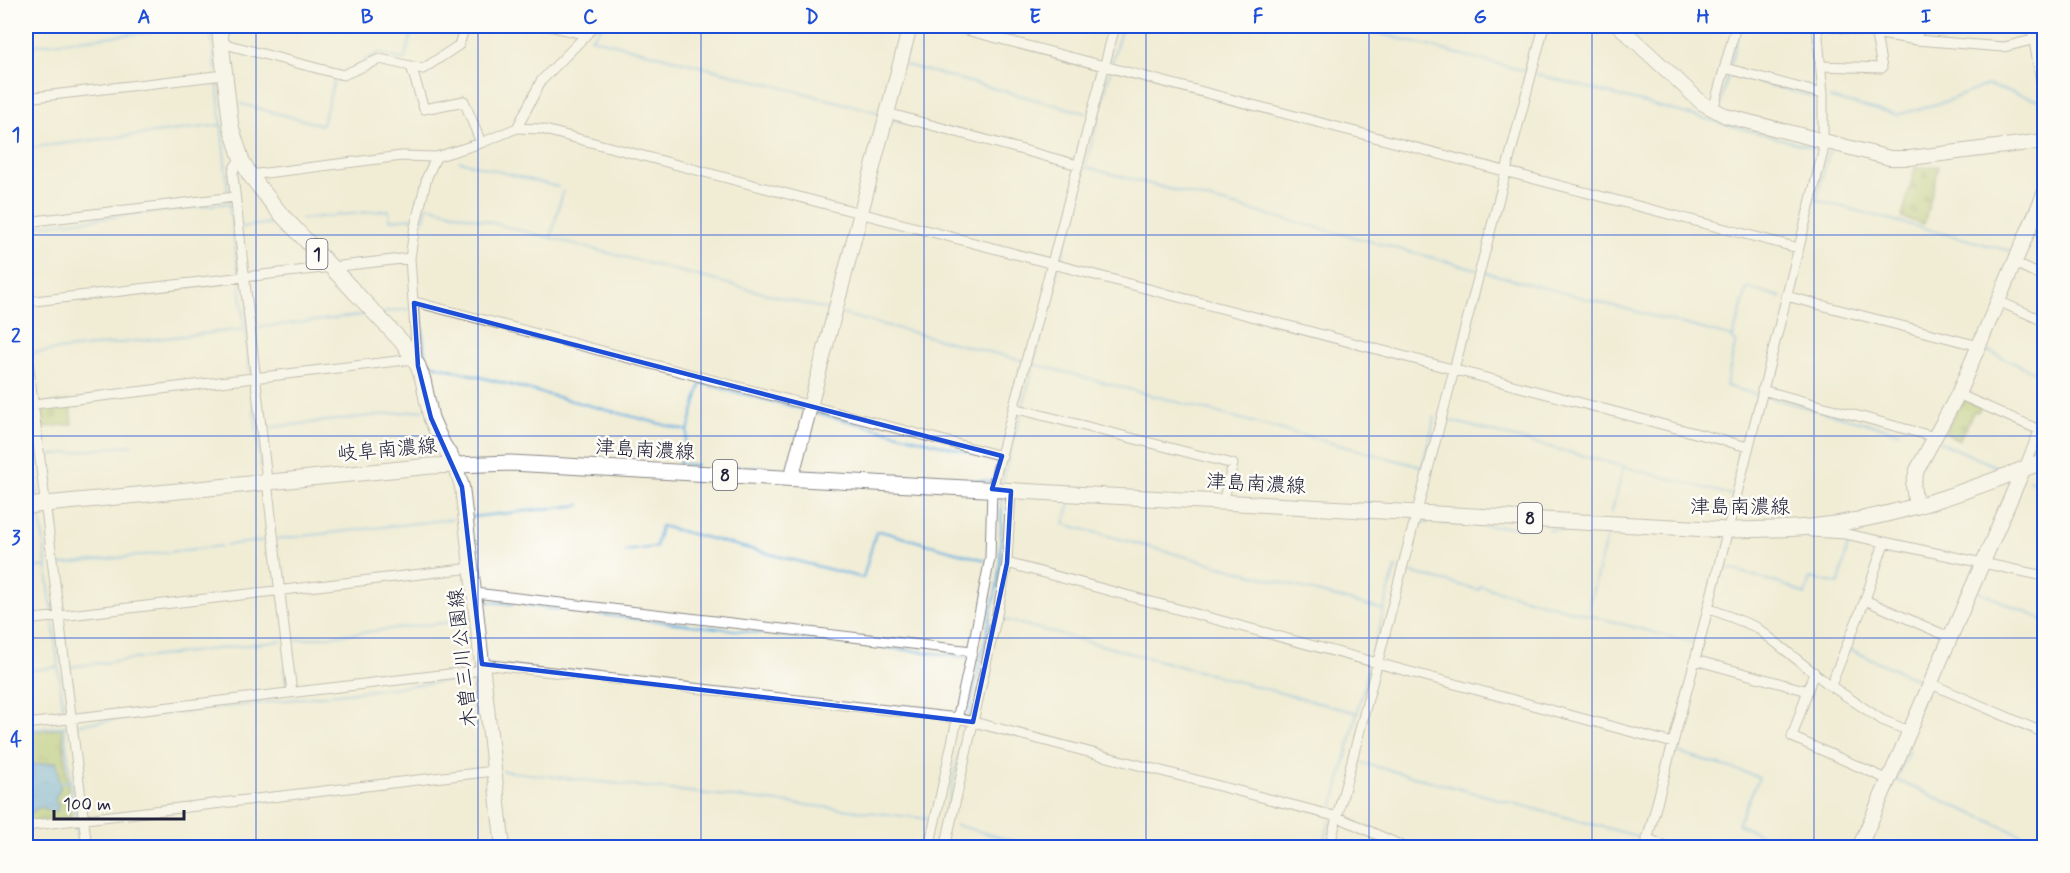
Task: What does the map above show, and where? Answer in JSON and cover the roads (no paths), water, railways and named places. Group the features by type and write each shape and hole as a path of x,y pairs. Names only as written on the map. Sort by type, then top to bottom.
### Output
{"main road":[{"name":"岐阜南濃線","path":"26,506 455,464 442,443 431,418 423,381 416,362 394,333 279,212 246,168 231,127 219,26"},
{"name":"津島南濃線","path":"455,464 510,463 1727,530 1819,526 1916,507 2044,462"}],"street":[{"path":"221,43 343,75 380,59 423,69 459,45 465,26"},
{"path":"549,26 586,35"},
{"path":"517,128 541,81 595,26"},
{"path":"791,478 910,26"},
{"path":"951,26 1798,248"},
{"path":"945,848 1007,563 1001,490 1002,456 1019,409 1056,265 1078,165 1109,66 1115,26"},
{"path":"1329,848 1544,26"},
{"path":"1619,26 1702,103 1726,116 1890,158 2044,141"},
{"path":"1713,111 1737,26"},
{"path":"1669,848 1646,843 1695,660 1823,152 1823,94 1817,26"},
{"path":"1831,26 1917,40 2004,47 2035,32 2044,84"},
{"path":"1917,40 1918,26"},
{"path":"1820,66 1882,68 1876,35"},
{"path":"411,66 424,109 464,101 481,143"},
{"path":"1725,68 1823,94"},
{"path":"26,98 224,75"},
{"path":"887,113 1078,165"},
{"path":"292,692 266,482 235,197 233,169 237,164 246,168 402,156 436,157 481,143 517,128 541,129 1748,447"},
{"path":"29,404 416,362 410,258 427,177 436,157"},
{"path":"1916,507 1913,485 1917,470 1958,394 2044,194"},
{"path":"26,222 235,197"},
{"path":"26,302 410,258"},
{"path":"2014,263 2044,277"},
{"path":"1786,296 1979,346"},
{"path":"1998,302 2044,321"},
{"path":"414,303 1002,456"},
{"path":"26,344 29,404 45,504 87,848"},
{"path":"1762,390 1935,437"},
{"path":"1958,394 2042,431"},
{"path":"1019,409 1233,464 1223,502"},
{"path":"1859,848 2022,470 2042,431 2044,419"},
{"name":"木曽三川公園線","path":"455,464 462,487 503,848"},
{"path":"929,848 959,719 1001,490"},
{"path":"1785,529 1846,534 2044,576"},
{"path":"1831,685 1865,600 1884,543"},
{"path":"1007,563 1673,742"},
{"path":"26,620 472,568"},
{"path":"474,593 972,651"},
{"path":"1865,600 1949,637"},
{"path":"1708,608 1756,627 1831,685 1882,720 1909,731"},
{"path":"1695,660 1808,691"},
{"path":"26,724 483,667 959,719 1338,817 1407,848"},
{"path":"1814,672 1792,737 1889,780"},
{"path":"1929,683 2044,733"},
{"path":"26,826 494,771"}],"water":[{"path":"57,762 60,789 55,799 57,811 53,812 41,807 26,814 26,780 33,778 31,765"}],"waterway":[{"path":"26,46 200,26"},
{"path":"210,26 216,70"},
{"path":"364,61 379,53 404,60 414,26"},
{"path":"603,26 591,38 881,113"},
{"path":"1111,66 1122,26"},
{"path":"1350,26 1529,72"},
{"path":"1730,66 1737,38"},
{"path":"906,65 1086,113"},
{"path":"1060,264 1110,72"},
{"path":"1720,106 1728,73"},
{"path":"1536,74 1819,149"},
{"path":"1728,74 1818,98"},
{"path":"241,104 322,125 335,78"},
{"path":"217,81 228,193"},
{"path":"1830,98 1897,115 1947,101 1987,85 2041,101"},
{"path":"891,119 926,128"},
{"path":"26,148 221,125"},
{"path":"1829,151 1816,200 2014,252"},
{"path":"459,161 558,187"},
{"path":"1085,167 1476,269"},
{"path":"551,237 563,191"},
{"path":"26,227 229,203 239,273"},
{"path":"421,218 424,219 427,206 829,310"},
{"path":"301,219 389,210 390,220 413,218"},
{"path":"242,227 279,222"},
{"path":"1023,406 1058,269"},
{"path":"1484,272 1733,337 1732,340 1736,341 1726,386 1758,395"},
{"path":"240,284 250,373"},
{"path":"1733,337 1747,288 1781,297"},
{"path":"385,312 409,309"},
{"path":"420,310 426,363 688,431"},
{"path":"841,314 1024,361"},
{"path":"254,328 364,315"},
{"path":"30,353 245,329"},
{"path":"1985,350 2044,376"},
{"path":"1034,364 1422,467 1435,417"},
{"path":"697,465 679,464 701,383 802,409"},
{"path":"251,384 261,467"},
{"path":"26,391 26,398"},
{"path":"1767,397 1899,432"},
{"path":"27,408 38,496"},
{"path":"265,428 423,410"},
{"path":"813,412 996,459"},
{"path":"1002,484 1021,412"},
{"path":"1444,419 1731,495"},
{"path":"1940,442 2004,470"},
{"path":"43,456 132,445"},
{"path":"26,458 33,457"},
{"path":"719,466 777,469"},
{"path":"1611,514 1624,466"},
{"path":"803,471 990,481"},
{"path":"2029,480 2044,487"},
{"path":"263,489 265,501"},
{"path":"968,718 997,586 1002,496"},
{"path":"1070,502 1064,524 1384,610"},
{"path":"472,517 580,505"},
{"path":"40,513 52,613"},
{"path":"277,539 453,519"},
{"path":"1419,522 1428,523"},
{"path":"1441,523 1475,525"},
{"path":"625,551 656,547 661,526 863,578 876,532 880,531 985,560"},
{"path":"1484,526 1532,528"},
{"path":"1548,529 1600,532"},
{"path":"1588,609 1608,532"},
{"path":"226,545 271,540"},
{"path":"1722,566 1790,587 1805,595 1810,578 1839,584 1848,544"},
{"path":"57,565 221,546"},
{"path":"26,569 46,566"},
{"path":"1372,655 1395,568 1397,569"},
{"path":"1405,571 1479,590 1480,586 1693,643"},
{"path":"1978,591 2044,620"},
{"path":"483,601 513,604"},
{"path":"523,605 559,610"},
{"path":"570,611 967,657"},
{"path":"1002,619 1357,713"},
{"path":"289,641 468,620"},
{"path":"53,622 64,715"},
{"path":"68,667 282,641"},
{"path":"1849,649 1923,682"},
{"path":"1332,811 1370,663"},
{"path":"26,671 58,667"},
{"path":"284,667 287,688"},
{"path":"79,724 476,678"},
{"path":"938,848 966,723"},
{"path":"64,726 75,818"},
{"path":"26,730 66,726"},
{"path":"1909,750 1896,780 2044,845"},
{"path":"1675,751 1759,777 1738,824 1790,848"},
{"path":"1355,761 1644,838"},
{"path":"503,771 930,819"},
{"path":"59,783 71,781"},
{"path":"1322,848 1330,820"},
{"path":"76,825 79,848"},
{"path":"956,825 1039,848"}]}
